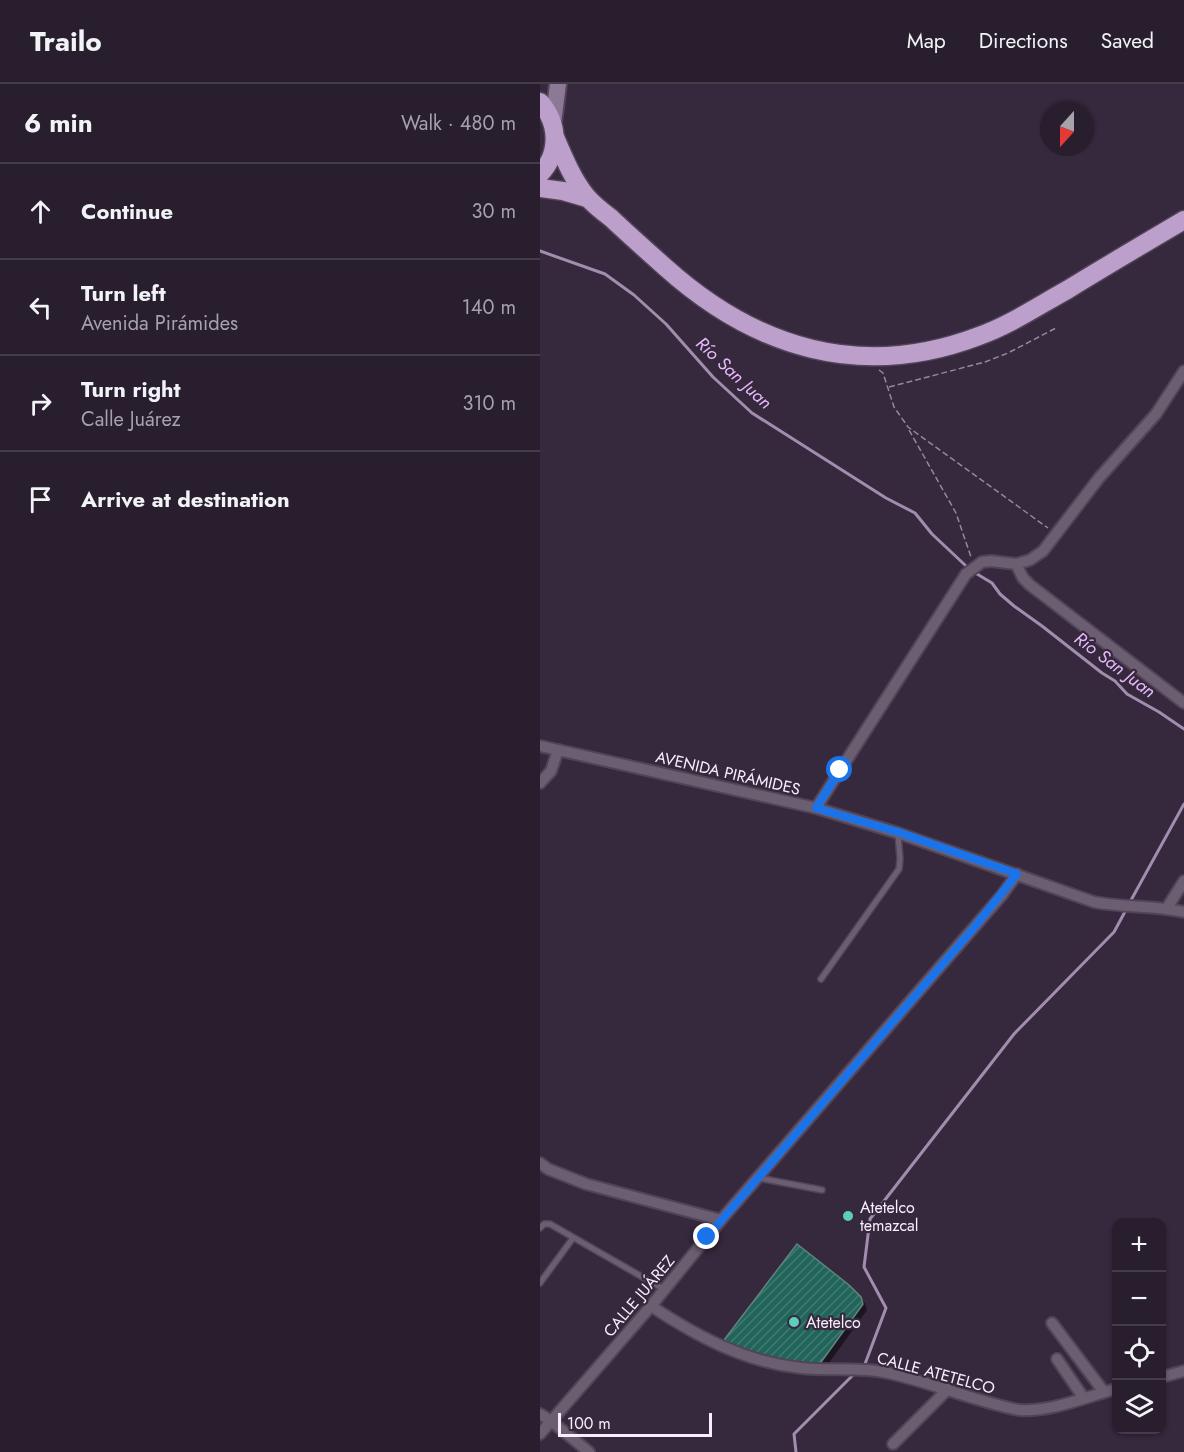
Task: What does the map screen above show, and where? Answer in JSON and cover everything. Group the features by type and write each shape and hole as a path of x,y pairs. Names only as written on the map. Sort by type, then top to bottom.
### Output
{"highway":[{"path":"540,102 571,172 587,198 687,287 729,316 771,336 831,354 865,356 906,354 958,344 990,332 1184,220"},
{"path":"540,174 552,156 554,130"},
{"path":"540,188 563,191 587,198"}],"main road":[{"path":"554,130 558,84"}],"street":[{"path":"816,808 960,581 982,562 1016,564 1030,560 1043,551 1099,478 1156,414 1184,371"},
{"path":"1016,564 1023,578 1030,585 1184,703"},
{"name":"AVENIDA PIRÁMIDES","path":"540,747 816,808 898,832 1094,902 1112,906 1167,908 1184,912"},
{"path":"540,783 551,771 558,750"},
{"name":"CALLE JUÁREZ","path":"540,1434 994,904 1017,874"},
{"path":"1167,908 1184,881"},
{"path":"540,1163 548,1169 586,1184 721,1220"},
{"name":"CALLE ATETELCO","path":"651,1306 719,1346 753,1359 804,1368 881,1371 1004,1407 1026,1410 1048,1408 1112,1390"},
{"path":"1052,1323 1104,1392"},
{"path":"1057,1359 1083,1397"},
{"path":"1166,1376 1184,1371"},
{"path":"893,1444 948,1389"},
{"path":"540,1414 589,1452"}],"lane":[{"path":"820,979 899,869 898,832"},
{"path":"759,1178 795,1183 822,1190"},
{"path":"540,1228 548,1223 665,1290"},
{"path":"540,1283 573,1238"}],"path":[{"path":"888,388 985,362 1008,353 1056,328"},
{"path":"865,356 866,363 883,373 894,407 908,427 956,513 974,567"},
{"path":"908,427 1056,534"}],"building":[{"name":"Atetelco","path":"797,1244 849,1285 861,1297 863,1304 819,1365 789,1365 751,1354 724,1340"}],"waterway":[{"name":"Río San Juan","path":"540,251 605,274 634,295 666,324 713,377 752,413 886,498 915,513 932,534 965,565"},
{"name":"Río San Juan","path":"977,574 992,583 1000,594 1014,606 1115,681 1127,694 1184,729"},
{"path":"1130,902 1184,804"},
{"path":"861,1367 865,1364 886,1308 864,1267 870,1219 1014,1034 1114,932 1127,908"},
{"path":"796,1452 794,1434 856,1372"}],"place":[{"name":"Atetelco temazcal","path":"848,1216"},
{"name":"Atetelco","path":"794,1322"}],"route":[{"path":"707,1237 1002,895 1017,874 898,832 816,808 840,770"}]}
